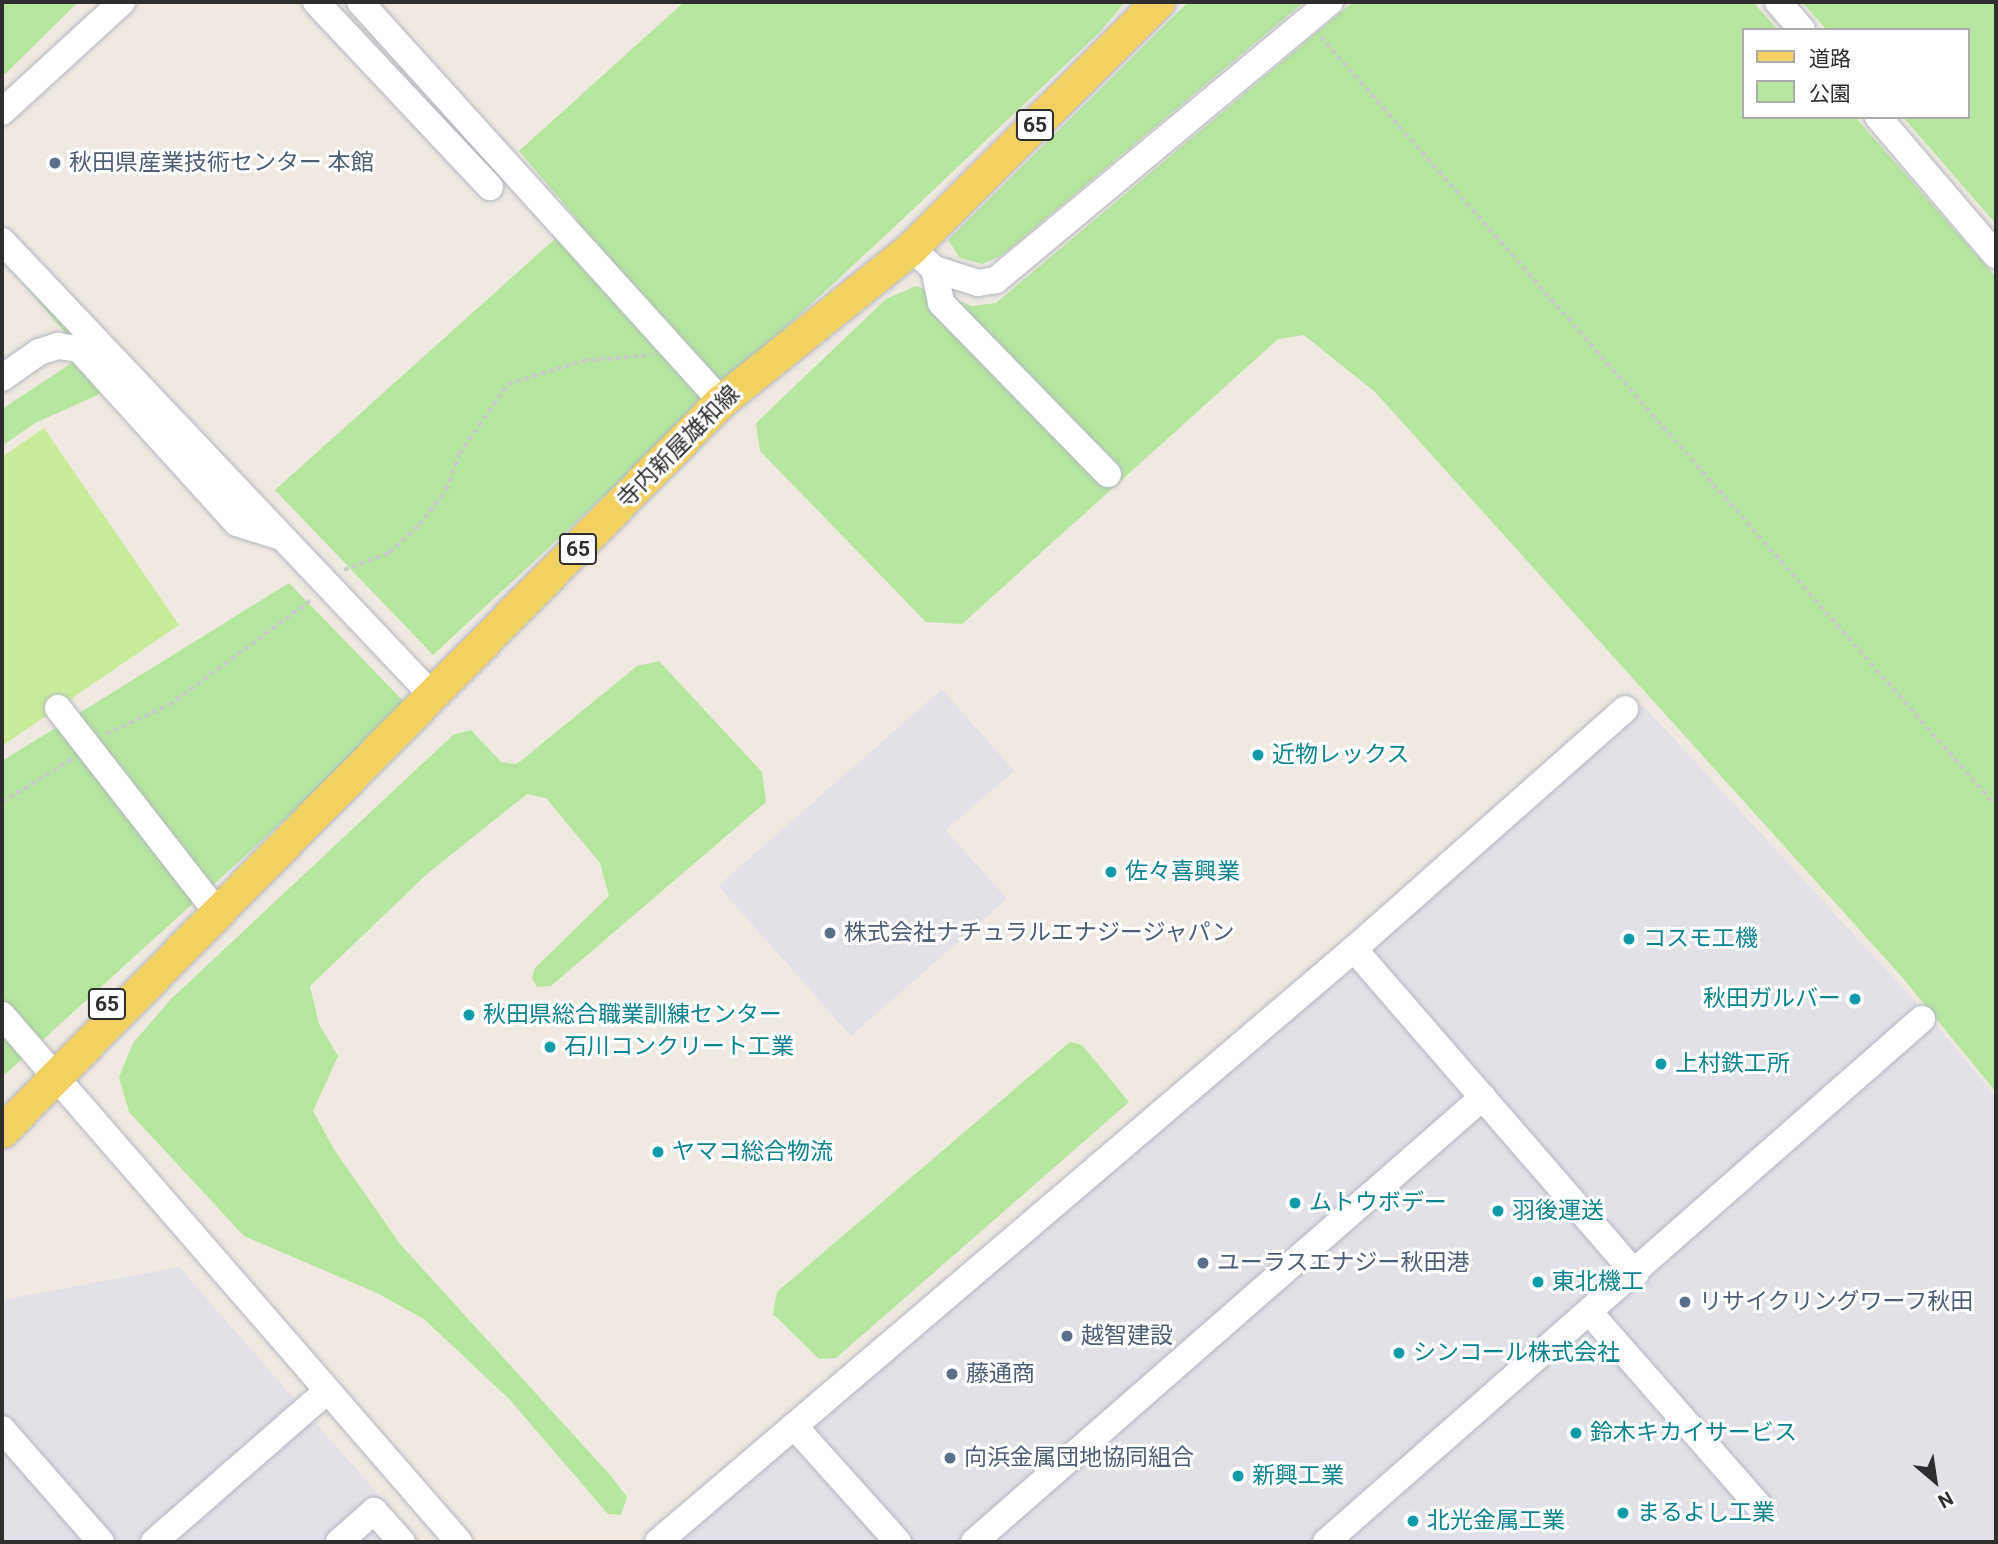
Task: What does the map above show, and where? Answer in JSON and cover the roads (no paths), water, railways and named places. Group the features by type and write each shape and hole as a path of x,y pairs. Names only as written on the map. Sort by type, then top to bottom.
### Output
{"main road":[{"name":"寺内新屋雄和線","path":"2,1131 51,1069 216,911 721,401 923,259 1158,2"},
{"name":"寺内新屋雄和線","path":"2,1101 51,1069"}],"street":[{"path":"2,112 122,2"},
{"path":"316,2 490,187"},
{"path":"360,2 721,401"},
{"path":"923,259 978,283 996,280 1330,2"},
{"path":"1778,2 1800,28"},
{"path":"1880,119 1996,255"},
{"path":"2,241 431,694"},
{"path":"923,259 941,303 1108,474"},
{"path":"2,378 39,352 58,346 79,349 237,523 283,537"},
{"path":"58,708 216,911"},
{"path":"658,1542 1354,949 1625,709"},
{"path":"1354,949 1636,1274"},
{"path":"2,1015 459,1542"},
{"path":"1326,1542 1591,1314 1922,1019"},
{"path":"2,1033 51,1069"},
{"path":"974,1542 1483,1097"},
{"path":"1591,1314 1760,1507"},
{"path":"154,1542 327,1391"},
{"path":"794,1426 898,1542"},
{"path":"2,1429 102,1542"},
{"path":"339,1542 374,1511 402,1542"}],"place":[{"name":"秋田県産業技術センター 本館","path":"55,163"},
{"name":"近物レックス","path":"1258,755"},
{"name":"佐々喜興業","path":"1111,872"},
{"name":"株式会社ナチュラルエナジージャパン","path":"830,933"},
{"name":"コスモ工機","path":"1629,939"},
{"name":"秋田ガルバー","path":"1855,999"},
{"name":"秋田県総合職業訓練センター","path":"469,1015"},
{"name":"石川コンクリート工業","path":"550,1047"},
{"name":"上村鉄工所","path":"1661,1064"},
{"name":"ヤマコ総合物流","path":"658,1152"},
{"name":"ムトウボデー","path":"1295,1203"},
{"name":"羽後運送","path":"1498,1211"},
{"name":"ユーラスエナジー秋田港","path":"1203,1263"},
{"name":"東北機工","path":"1538,1282"},
{"name":"リサイクリングワーフ秋田","path":"1685,1302"},
{"name":"越智建設","path":"1067,1336"},
{"name":"シンコール株式会社","path":"1399,1353"},
{"name":"藤通商","path":"952,1374"},
{"name":"鈴木キカイサービス","path":"1576,1433"},
{"name":"向浜金属団地協同組合","path":"950,1458"},
{"name":"新興工業","path":"1238,1476"},
{"name":"まるよし工業","path":"1623,1513"},
{"name":"北光金属工業","path":"1413,1521"}]}
